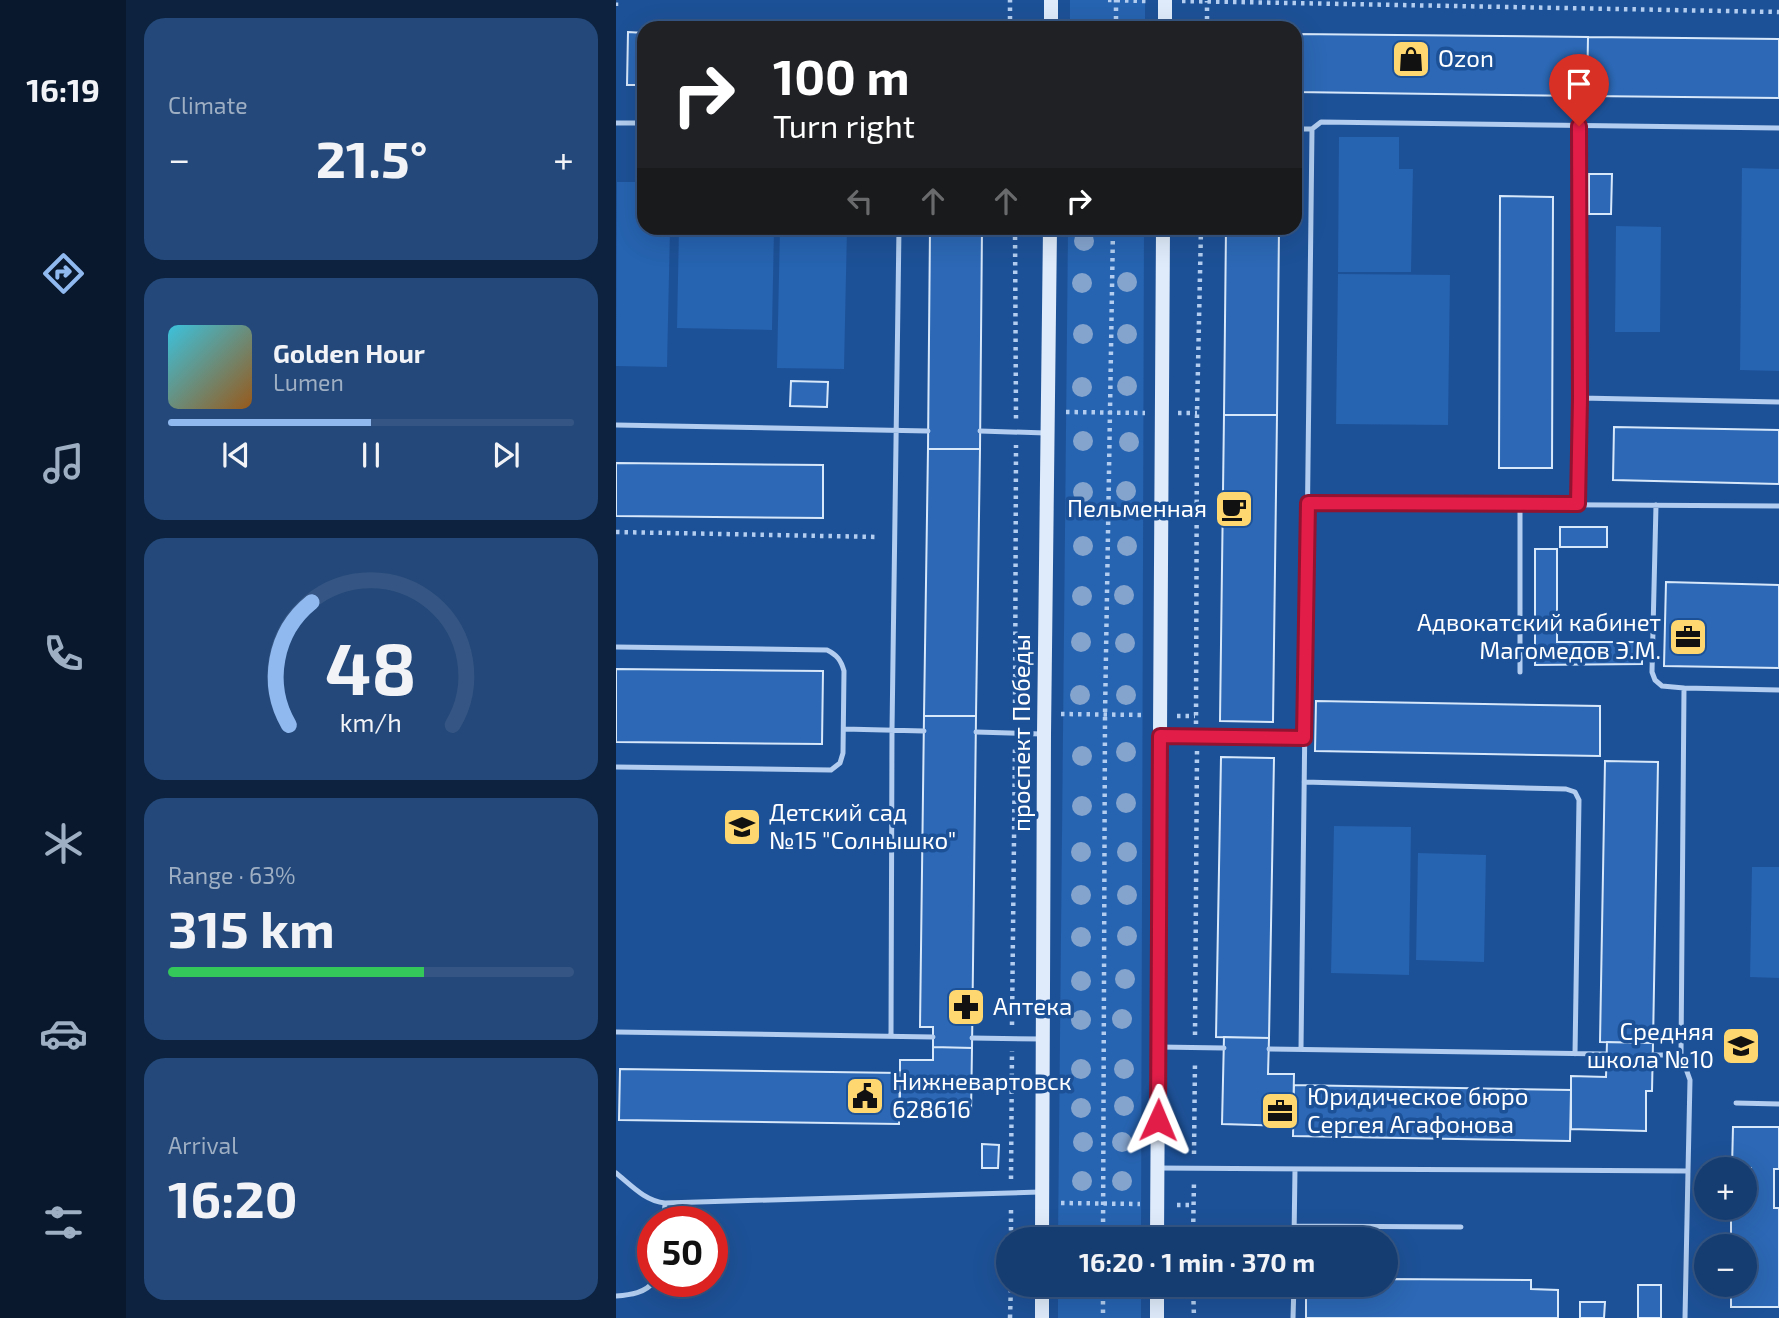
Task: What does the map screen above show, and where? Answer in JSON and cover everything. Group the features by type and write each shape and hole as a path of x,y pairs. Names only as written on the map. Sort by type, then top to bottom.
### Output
{"main road":[{"path":"1051,0 1051,21"},
{"path":"1165,1 1165,21"},
{"name":"проспект Победы","path":"1042,1227 1049,235"},
{"path":"1157,1227 1163,235"},
{"path":"1042,1297 1042,1318"},
{"path":"1157,1297 1157,1318"}],"lane":[{"path":"616,122 637,123"},
{"path":"1302,129 1312,129 1321,122 1779,128"},
{"path":"1578,504 1579,126"},
{"path":"1301,1049 1312,129"},
{"path":"891,1036 894,537 900,235"},
{"path":"1580,398 1779,402"},
{"path":"616,425 928,430"},
{"path":"980,431 1048,433"},
{"path":"1308,503 1779,506"},
{"path":"1520,504 1520,671"},
{"path":"1657,505 1652,672 1655,680 1662,686 1684,688 1779,690"},
{"path":"616,648 827,650 835,654 844,671 843,753 840,763 831,770 616,767"},
{"path":"1684,688 1681,1055 1690,1080 1685,1318"},
{"path":"844,729 924,731"},
{"path":"976,732 1044,734"},
{"path":"1160,736 1304,738"},
{"path":"1304,782 1566,789 1575,792 1578,800 1575,1054"},
{"path":"616,1032 933,1037"},
{"path":"972,1038 1044,1039"},
{"path":"1159,1047 1224,1048"},
{"path":"1269,1049 1606,1054"},
{"path":"1652,1055 1681,1055"},
{"path":"1736,1103 1779,1104"},
{"path":"1157,1168 1688,1171"},
{"path":"1295,1169 1295,1226 1461,1227"},
{"path":"616,1173 647,1198 665,1203 1042,1197"},
{"path":"616,1296 637,1293"},
{"path":"1293,1318 1294,1297"}],"path":[{"path":"616,0 616,5"},
{"path":"1010,0 1010,21"},
{"path":"1108,0 1779,12"},
{"path":"1115,21 1116,0"},
{"path":"1206,21 1207,1"},
{"path":"1103,1227 1105,715 1113,235"},
{"path":"1017,411 1197,414"},
{"path":"616,532 894,537"},
{"path":"1015,714 1195,716"},
{"path":"1042,1197 1103,1203 1193,1205"},
{"path":"1010,1318 1011,1297"},
{"path":"1103,1297 1103,1318"},
{"path":"1194,1297 1194,1318"}],"shaded area":[{"path":"1070,0 1145,0 1145,21 1070,21"},
{"path":"1339,137 1399,137 1399,169 1413,169 1411,272 1338,272"},
{"path":"1742,168 1779,169 1779,371 1740,370"},
{"path":"617,182 637,182 637,235 670,235 667,367 616,366"},
{"path":"1616,226 1661,227 1660,332 1615,332"},
{"path":"679,235 774,235 772,330 677,328"},
{"path":"780,235 847,235 844,369 777,368"},
{"path":"1068,235 1144,235 1141,1227 1058,1227"},
{"path":"1338,274 1450,275 1448,425 1336,424"},
{"path":"1334,826 1411,827 1409,975 1331,973"},
{"path":"1418,853 1486,855 1484,962 1416,960"},
{"path":"1752,867 1779,867 1779,978 1750,977"},
{"path":"1058,1297 1141,1297 1141,1318 1058,1318"}],"building":[{"path":"628,32 637,33 637,85 627,85"},
{"path":"1302,34 1588,37 1587,96 1302,92"},
{"path":"1588,37 1779,39 1779,98 1587,96"},
{"path":"1589,174 1612,174 1611,214 1589,214"},
{"path":"1500,196 1553,197 1552,468 1499,468"},
{"path":"930,235 982,235 980,449 928,449"},
{"path":"1226,235 1279,235 1277,415 1224,415"},
{"path":"791,381 828,382 827,407 790,406"},
{"path":"1224,415 1277,415 1273,722 1220,721"},
{"path":"1614,427 1779,430 1779,484 1613,480"},
{"path":"928,449 980,449 976,716 924,716"},
{"path":"616,463 823,465 823,518 616,516"},
{"path":"1560,527 1607,527 1607,547 1560,547"},
{"path":"1535,549 1557,549 1557,642 1642,642 1642,664 1535,665"},
{"path":"1666,582 1779,585 1779,668 1664,666"},
{"path":"616,669 823,671 822,744 616,742"},
{"path":"1316,701 1600,706 1600,756 1315,751"},
{"path":"924,716 976,716 972,1048 933,1047 933,1027 920,1027"},
{"path":"1221,757 1274,758 1269,1038 1216,1037"},
{"path":"1605,761 1658,762 1653,1043 1600,1042"},
{"path":"1224,1037 1269,1038 1268,1074 1294,1074 1293,1126 1222,1124"},
{"path":"1607,1042 1653,1043 1652,1091 1646,1091 1646,1131 1571,1129 1571,1076 1606,1077"},
{"path":"933,1047 972,1048 971,1114 900,1113 900,1060 933,1060"},
{"path":"620,1069 900,1073 899,1124 619,1120"},
{"path":"1294,1085 1571,1090 1570,1141 1293,1136"},
{"path":"1733,1127 1779,1127 1779,1169 1774,1169 1774,1208 1779,1208 1779,1307 1731,1307 1731,1297 1757,1297 1757,1234 1731,1234 1731,1220 1757,1220 1757,1157 1732,1157"},
{"path":"982,1144 999,1145 998,1168 982,1168"},
{"path":"1398,1279 1531,1280 1531,1289 1558,1290 1558,1318 1306,1318 1306,1297 1398,1297"},
{"path":"1638,1285 1661,1285 1661,1318 1638,1318"},
{"path":"1580,1302 1605,1302 1604,1318 1580,1318"}],"place":[{"name":"Ozon","path":"1411,59"},
{"name":"Пельменная","path":"1234,509"},
{"name":"Адвокатский кабинет Магомедов Э.М.","path":"1688,637"},
{"name":"Детский сад №15 \"Солнышко\"","path":"742,827"},
{"name":"Аптека","path":"966,1007"},
{"name":"Средняя школа №10","path":"1741,1046"},
{"name":"Нижневартовск 628616","path":"865,1096"},
{"name":"Юридическое бюро Сергея Агафонова","path":"1280,1111"}],"route":[{"path":"1158,1120 1160,736 1304,738 1308,503 1578,504 1579,126"}]}
